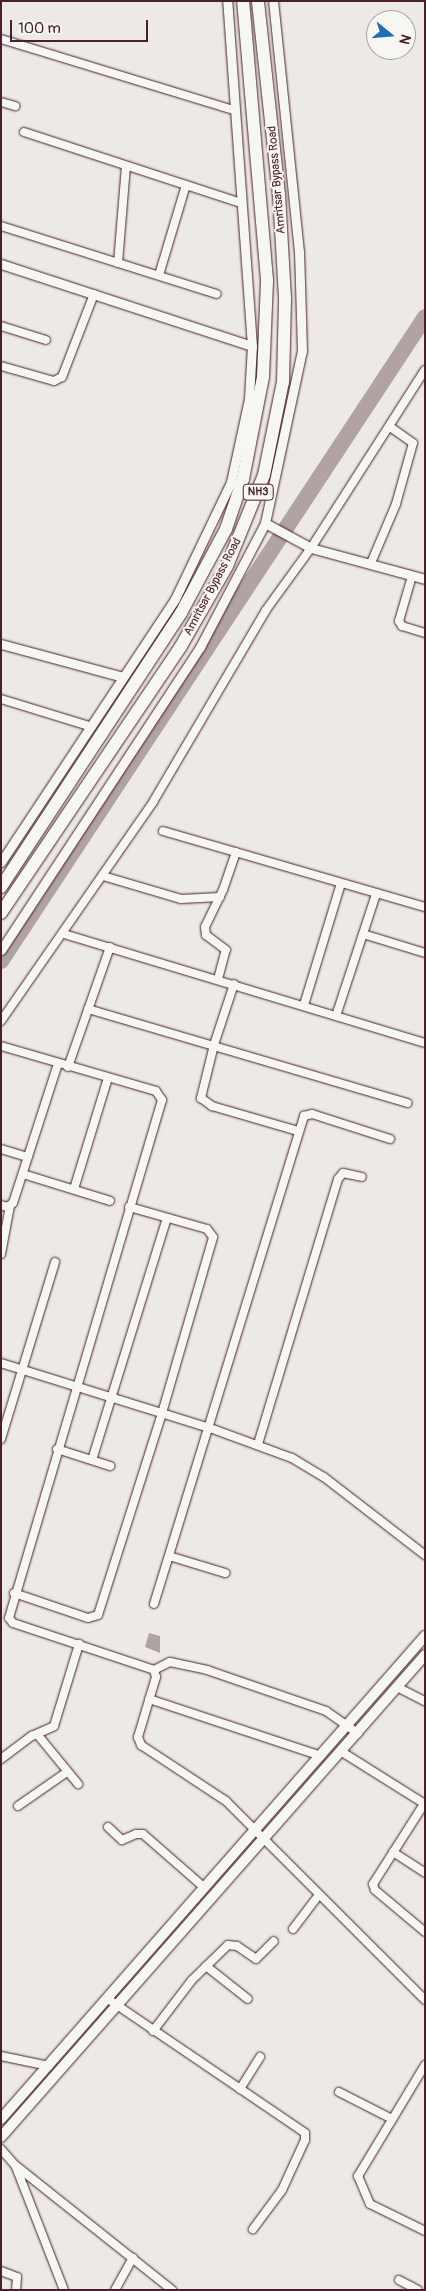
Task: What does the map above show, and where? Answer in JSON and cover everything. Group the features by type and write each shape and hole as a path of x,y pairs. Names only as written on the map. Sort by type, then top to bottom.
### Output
{"highway":[{"name":"Amritsar Bypass Road","path":"1,887 181,613 226,529 242,479 263,377 267,280 243,1"},
{"name":"Amritsar Bypass Road","path":"1,913 181,646 227,566 264,474 283,382 285,298 279,195 258,1"}],"main road":[{"path":"1,2119 322,1756 425,1636"},
{"path":"1,2137 118,2007 425,1655"}],"street":[{"path":"1,862 175,599 231,482 249,399 252,346 233,110 227,1"},
{"path":"1,950 200,648 268,525 302,351 299,252 273,1"},
{"path":"1,39 233,110"},
{"path":"1,102 15,106"},
{"path":"24,132 241,203"},
{"path":"118,263 126,166"},
{"path":"159,275 186,185"},
{"path":"1,226 217,294"},
{"path":"1,264 252,346"},
{"path":"1,366 54,381 62,377 94,294"},
{"path":"1,326 46,340"},
{"path":"1,1021 64,934 153,802 266,610 311,548 425,370"},
{"path":"371,563 396,504 413,443 389,426"},
{"path":"268,525 311,548 371,563 425,580"},
{"path":"412,576 398,621 402,626 425,633"},
{"path":"1,644 123,677"},
{"path":"1,699 92,727"},
{"path":"163,831 425,907"},
{"path":"218,979 226,950 205,931 220,897 236,852"},
{"path":"104,876 181,899 220,897"},
{"path":"304,1005 341,883"},
{"path":"336,1016 376,894"},
{"path":"64,934 304,1005 423,1043 425,1034"},
{"path":"363,934 425,953"},
{"path":"68,1067 110,947"},
{"path":"234,984 214,1045 201,1094 204,1101 298,1131"},
{"path":"88,1009 407,1103"},
{"path":"1,1046 156,1091 162,1100 8,1614 13,1623 154,1670 170,1662 207,1670 326,1711 358,1733"},
{"path":"1,1254 10,1206 23,1174 58,1064"},
{"path":"74,1189 108,1078"},
{"path":"154,1604 210,1428 304,1116 309,1114 390,1139"},
{"path":"1,1149 28,1157"},
{"path":"258,1444 338,1179 344,1173 362,1177"},
{"path":"23,1174 110,1201"},
{"path":"1,1205 10,1206"},
{"path":"14,1593 88,1618 98,1615 162,1413 214,1237 208,1229 130,1207"},
{"path":"92,1460 167,1218"},
{"path":"1,1439 55,1262"},
{"path":"1,1363 258,1444 311,1468 425,1555"},
{"path":"57,1449 110,1466"},
{"path":"169,1556 225,1573"},
{"path":"1,1759 36,1734 52,1728 56,1723 78,1644"},
{"path":"154,1670 156,1678 139,1743 217,1795 425,2000"},
{"path":"397,1687 425,1701"},
{"path":"149,1699 322,1756"},
{"path":"36,1734 78,1784"},
{"path":"342,1752 424,1804 393,1852 374,1888 425,1932"},
{"path":"18,1806 67,1772"},
{"path":"108,1827 122,1840 136,1834 143,1834 206,1888"},
{"path":"393,1852 425,1872"},
{"path":"292,1930 318,1896"},
{"path":"153,2031 206,1966 228,1945 237,1946 256,1959 274,1940"},
{"path":"206,1966 248,1999"},
{"path":"108,1999 302,2130 305,2136 282,2190 253,2229"},
{"path":"1,2056 49,2066"},
{"path":"240,2089 260,2057"},
{"path":"424,2067 361,2168 359,2178 370,2204 425,2231"},
{"path":"339,2092 392,2119"},
{"path":"1,2150 15,2166 172,2290"},
{"path":"15,2166 64,2290"},
{"path":"115,2290 133,2258"},
{"path":"1,2271 17,2277 16,2290"},
{"path":"399,2280 418,2290"}],"shaded area":[{"path":"149,1633 160,1636 160,1653 145,1647"}],"waterway":[{"path":"1,961 425,317"}]}
